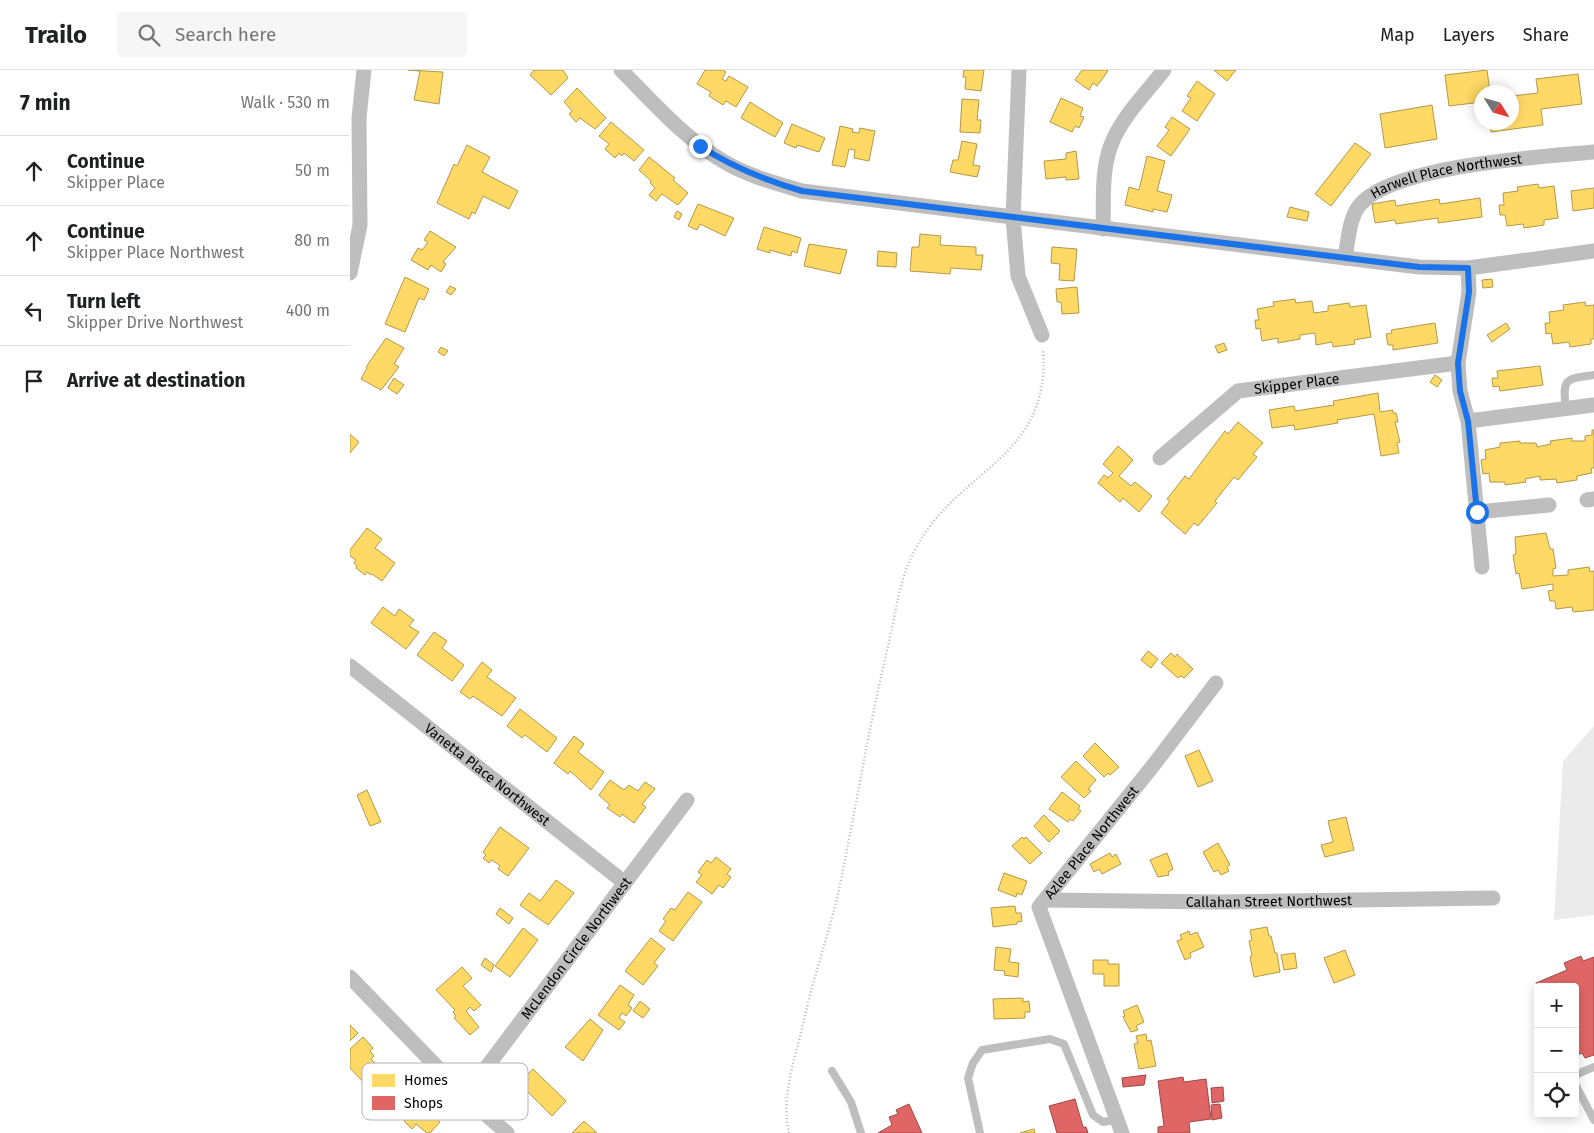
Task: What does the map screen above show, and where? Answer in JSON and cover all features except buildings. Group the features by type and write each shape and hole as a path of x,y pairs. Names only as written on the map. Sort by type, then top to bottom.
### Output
{"street":[{"path":"350,272 360,225 359,118 364,70"},
{"path":"621,70 700,146 724,162 762,180 802,191 1419,267 1468,268 1594,251"},
{"path":"1019,70 1013,218 1018,276 1042,335"},
{"path":"1103,229 1106,162 1111,145 1118,130 1164,70"},
{"name":"Harwell Place Northwest","path":"1344,258 1350,229 1358,208 1371,194 1399,180 1488,163 1594,152"},
{"path":"1468,268 1469,292 1458,363 1460,391 1468,421 1482,567"},
{"name":"Skipper Place","path":"1160,458 1238,391 1458,363"},
{"path":"1468,421 1594,405"},
{"path":"1477,512 1549,505"},
{"name":"Vanetta Place Northwest","path":"350,666 625,883"},
{"name":"Azlee Place Northwest","path":"1122,1133 1039,907 1152,768 1216,683"},
{"name":"McLendon Circle Northwest","path":"490,1063 688,800"},
{"name":"Callahan Street Northwest","path":"1045,900 1218,902 1493,898"},
{"path":"350,977 433,1063"},
{"path":"493,1120 508,1133"}],"lane":[{"path":"1566,409 1563,389 1565,382 1569,378 1594,375"},
{"path":"980,1133 968,1078 973,1063 982,1050 1050,1039 1064,1044 1093,1115 1103,1122 1117,1118"},
{"path":"1579,1073 1594,1067"},
{"path":"832,1071 851,1102 861,1133"},
{"path":"1579,1092 1594,1120"}],"path":[{"path":"789,1133 786,1104 810,995 837,901 880,682 905,571 915,548 930,524 952,500 1016,444 1030,424 1039,401 1042,380 1044,361 1042,335"}],"shaded area":[{"path":"1594,726 1594,915 1554,920 1563,761"}],"route":[{"path":"700,146 724,162 762,180 802,191 1419,267 1468,268 1469,292 1458,363 1460,391 1468,421 1477,512"}]}
